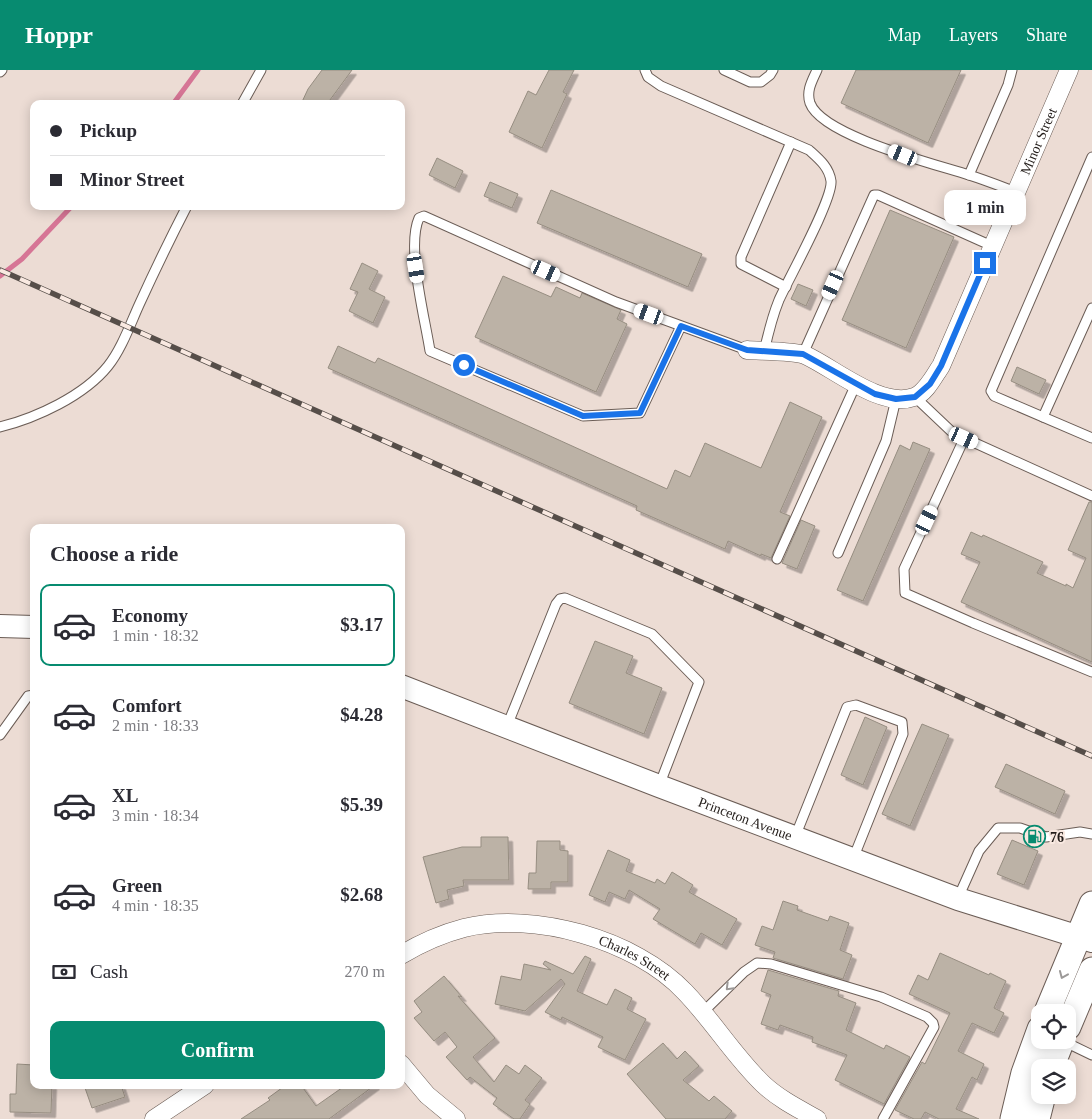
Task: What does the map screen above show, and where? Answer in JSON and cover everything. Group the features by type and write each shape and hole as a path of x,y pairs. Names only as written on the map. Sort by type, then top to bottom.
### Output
{"main road":[{"path":"1051,1004 1085,939 1092,904"},
{"path":"1076,1008 1092,970"},
{"path":"1013,1119 1024,1073 1033,1049"},
{"path":"1037,1119 1041,1104"}],"street":[{"name":"Minor Street","path":"915,397 930,384 941,366 1069,70"},
{"path":"755,351 803,354 875,394 896,399 915,397"},
{"path":"0,626 30,627"},
{"name":"Princeton Avenue","path":"405,688 658,786 958,899 1085,939"},
{"name":"Charles Street","path":"405,953 426,940 464,928 492,924 525,923 553,926 595,938 627,950 684,990 765,1086 781,1098 817,1119"},
{"path":"405,1069 427,1095 456,1119"},
{"path":"165,1116 200,1089"}],"lane":[{"path":"244,100 261,70"},
{"path":"644,70 648,77 661,86 809,150 826,165 831,182 826,201 786,286 771,323 755,351 616,302 424,216 419,218 417,223 413,251 430,351 583,416 640,413 681,326"},
{"path":"724,70 750,82 761,82 773,70"},
{"path":"817,70 808,89 810,104 820,116 838,129 919,161 969,175 1016,192"},
{"path":"969,175 1008,85 1012,70"},
{"path":"786,286 741,264 741,257 791,142"},
{"path":"1092,157 991,391 994,396 1092,438"},
{"path":"803,354 874,195 878,195 992,246"},
{"path":"0,428 17,423 84,389 108,366 130,326 167,243 185,210"},
{"path":"1043,417 1092,308"},
{"path":"777,559 856,384"},
{"path":"915,397 953,433 1092,496"},
{"path":"838,553 886,441 896,399"},
{"path":"964,438 904,569 905,593 1092,672"},
{"path":"507,726 556,604 560,599 565,598 652,634 699,682 658,786"},
{"path":"0,735 30,695"},
{"path":"795,838 847,707 856,705 902,722 903,734 853,859"},
{"path":"958,899 979,851 998,828 1020,828 1046,837 1080,832 1092,834"},
{"path":"702,1012 744,972 757,963 770,964 881,997 927,1017 934,1027 883,1119"},
{"path":"1076,1047 1092,1054"}],"building":[{"path":"322,70 352,70 330,100 303,100 308,89"},
{"path":"549,70 574,70 563,92 567,94 542,148 509,132 528,91 536,95"},
{"path":"856,70 961,70 928,143 841,103"},
{"path":"437,158 463,171 455,188 429,175"},
{"path":"490,182 518,194 512,208 484,196"},
{"path":"551,190 702,254 688,287 537,223"},
{"path":"890,210 954,237 906,348 842,320"},
{"path":"362,263 378,271 369,289 385,297 373,323 349,311 358,292 350,289"},
{"path":"503,276 551,297 556,287 580,298 582,293 621,310 617,319 627,324 596,392 475,337"},
{"path":"798,284 813,290 806,306 791,299"},
{"path":"338,346 375,363 378,358 667,489 675,470 690,477 705,443 761,468 790,402 822,417 780,512 790,516 771,558 761,554 761,556 728,541 725,549 636,510 637,506 328,368"},
{"path":"1017,367 1046,380 1039,394 1011,381"},
{"path":"913,442 930,449 863,601 837,590 900,445 910,450"},
{"path":"1089,502 1092,502 1092,662 961,602 980,562 961,554 971,532 982,537 983,535 1043,562 1037,573 1073,588 1086,558 1068,550"},
{"path":"801,520 815,526 797,569 782,563"},
{"path":"595,641 633,656 626,673 662,688 644,734 569,703"},
{"path":"865,717 887,727 863,785 841,775"},
{"path":"922,724 949,735 910,826 882,814"},
{"path":"1006,764 1065,791 1055,814 995,787"},
{"path":"481,837 508,837 509,880 463,880 464,886 447,890 449,899 436,903 423,857 462,847 481,847"},
{"path":"1012,840 1038,851 1024,885 997,874"},
{"path":"537,841 560,841 560,850 568,851 568,882 551,882 551,889 528,889 529,873 536,873"},
{"path":"608,850 630,860 626,871 655,883 657,879 665,884 672,872 693,885 689,892 737,919 722,945 701,933 695,944 653,919 660,909 629,890 625,899 609,892 605,902 589,895"},
{"path":"783,901 798,906 797,910 828,921 830,916 849,923 840,950 852,955 843,979 773,958 775,952 755,945 762,926 773,930"},
{"path":"940,953 1006,981 994,1008 1004,1013 994,1033 972,1023 958,1051 984,1064 977,1080 972,1077 956,1109 979,1119 939,1119 925,1112 921,1119 914,1119 895,1110 922,1062 925,1064 950,1013 909,994 918,975 928,980"},
{"path":"585,956 591,959 577,991 607,1005 615,989 632,998 627,1009 646,1019 625,1060 598,1047 603,1037 562,1017 561,1020 545,1012 565,984 561,979 525,1011 495,1004 501,976 521,980 524,964 551,970 543,964 545,961 573,974"},
{"path":"768,970 839,991 838,996 856,1003 846,1030 884,1049 886,1045 910,1057 884,1104 835,1080 847,1055 812,1042 813,1037 780,1025 778,1030 761,1024 771,995 761,991"},
{"path":"444,976 462,997 458,996 495,1038 473,1057 494,1082 506,1065 519,1074 525,1065 542,1078 525,1100 530,1104 520,1119 514,1119 493,1104 497,1098 470,1077 467,1080 446,1057 457,1047 445,1032 434,1041 414,1018 422,1012 414,1001"},
{"path":"663,1043 677,1059 685,1051 699,1066 683,1080 709,1101 714,1096 732,1111 725,1119 666,1119 627,1074"},
{"path":"17,1064 30,1065 30,1089 52,1089 51,1113 10,1112 10,1094 16,1094"},
{"path":"85,1089 122,1089 125,1097 92,1108"},
{"path":"280,1089 304,1089 316,1106 340,1089 370,1089 329,1119 241,1119 270,1100 268,1098"}],"waterway":[{"path":"176,100 198,70"},
{"path":"0,276 22,259 68,210"}],"railway":[{"path":"0,270 1092,756"}],"place":[{"name":"76","path":"1034,837"}],"route":[{"path":"464,365 583,416 640,413 681,326 747,350 803,354 875,394 896,399 915,397 930,384 941,366 985,263"}]}
